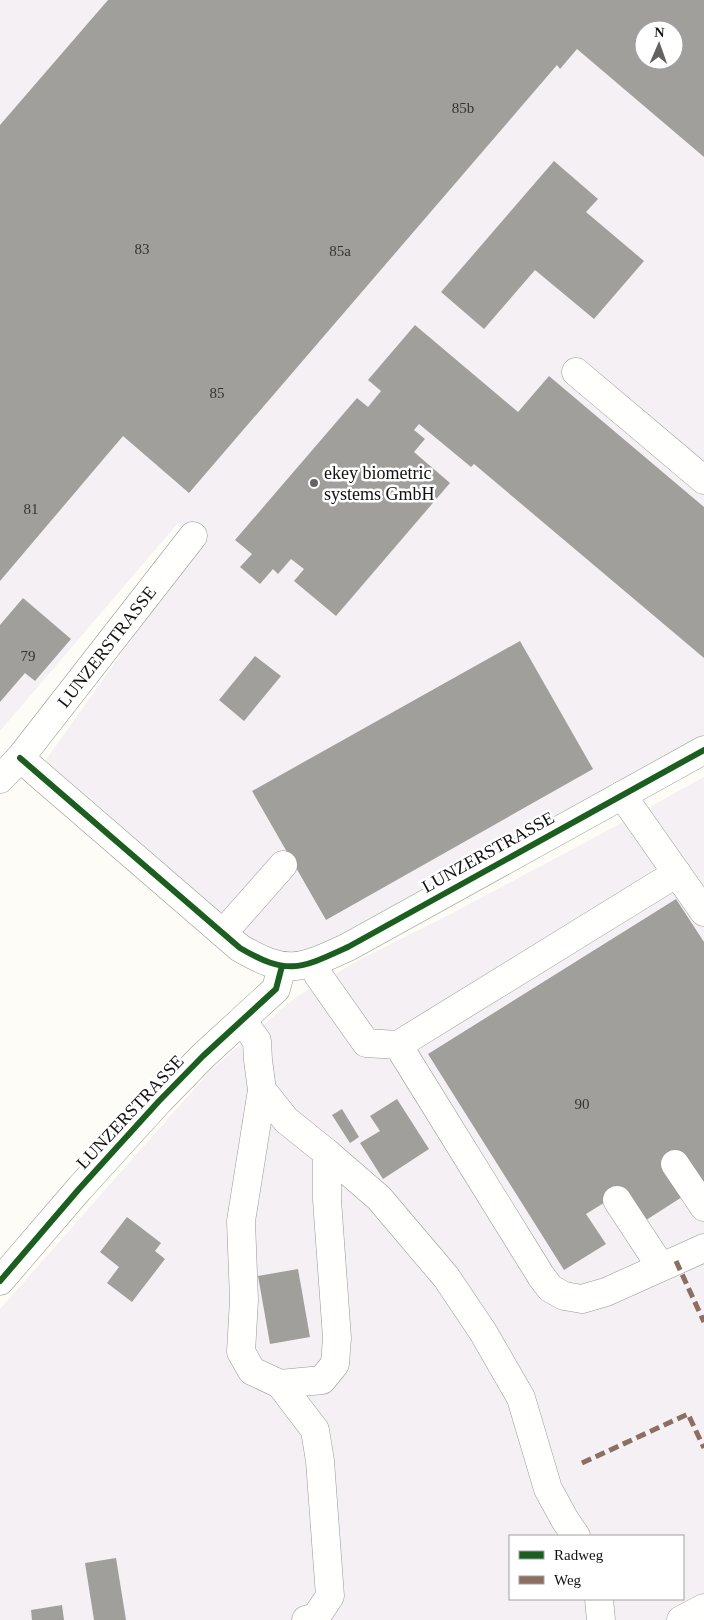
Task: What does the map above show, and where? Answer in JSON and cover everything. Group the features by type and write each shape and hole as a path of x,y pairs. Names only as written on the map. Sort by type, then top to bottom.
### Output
{"street":[{"path":"576,372 704,480"},
{"name":"LUNZERSTRASSE","path":"0,779 20,758 193,536"},
{"name":"LUNZERSTRASSE","path":"20,758 240,948 259,959 282,966 299,967 318,962 348,947 704,750"},
{"path":"622,795 704,912"},
{"path":"223,933 283,865"},
{"path":"318,962 318,975 366,1043 398,1045 677,873"},
{"name":"LUNZERSTRASSE","path":"0,1281 79,1189 159,1101 203,1056 276,989 282,966"},
{"path":"242,1020 257,1041 262,1090 241,1220 244,1300 241,1352 252,1371 280,1384 315,1430 320,1460 330,1596 316,1616 306,1620"},
{"path":"398,1045 540,1276 550,1288 564,1296 582,1299 606,1292 704,1248"},
{"path":"262,1090 286,1120 379,1198 413,1236 446,1278 483,1332 521,1398 548,1489 575,1535"},
{"path":"280,1384 322,1380 335,1364 337,1338 327,1200 327,1153"},
{"path":"675,1164 704,1207"},
{"path":"617,1200 661,1267"},
{"path":"599,1600 601,1620"},
{"path":"681,1620 704,1608"}],"shaded area":[{"path":"0,0 704,0 704,735 340,938 308,952 285,954 266,948 247,937 43,764 200,543 178,523 0,731"},
{"path":"704,777 704,1600 666,1620 0,1620 0,1309 211,1070 296,997 359,960 445,917"}],"building":[{"path":"108,0 704,0 704,157 577,49 560,69 557,65 189,493 123,436 0,581 0,125"},
{"path":"554,161 598,199 586,212 644,261 594,319 535,270 484,329 441,292"},
{"path":"415,325 518,412 549,376 704,507 704,658 474,464 471,467 419,424 414,430 425,439 414,452 450,483 336,616 294,581 304,569 291,559 278,574 273,569 260,584 240,567 252,554 235,540 357,398 368,407 381,391 368,380"},
{"path":"23,598 71,639 35,681 25,673 0,702 0,625"},
{"path":"520,641 593,769 326,920 252,791"},
{"path":"255,656 281,676 244,721 219,700"},
{"path":"676,899 704,942 704,1183 643,1222 623,1191 586,1214 606,1244 564,1270 428,1054"},
{"path":"397,1099 429,1149 383,1179 360,1143 380,1131 370,1116"},
{"path":"342,1109 359,1137 350,1143 332,1115"},
{"path":"127,1217 161,1243 155,1251 165,1259 132,1302 107,1283 119,1267 100,1252"},
{"path":"298,1269 310,1337 270,1344 258,1276"},
{"path":"116,1558 126,1620 94,1620 85,1563"},
{"path":"62,1605 64,1620 32,1620 31,1610"}],"marked path":[{"path":"676,1261 704,1322"},
{"path":"582,1463 688,1414 704,1448"}],"cycle path":[{"path":"20,758 240,948 270,963 294,966 318,960 348,947 704,750"},
{"path":"0,1281 79,1189 159,1101 203,1056 276,989 282,966"}],"place":[{"name":"ekey biometric systems GmbH","path":"314,483"}]}
